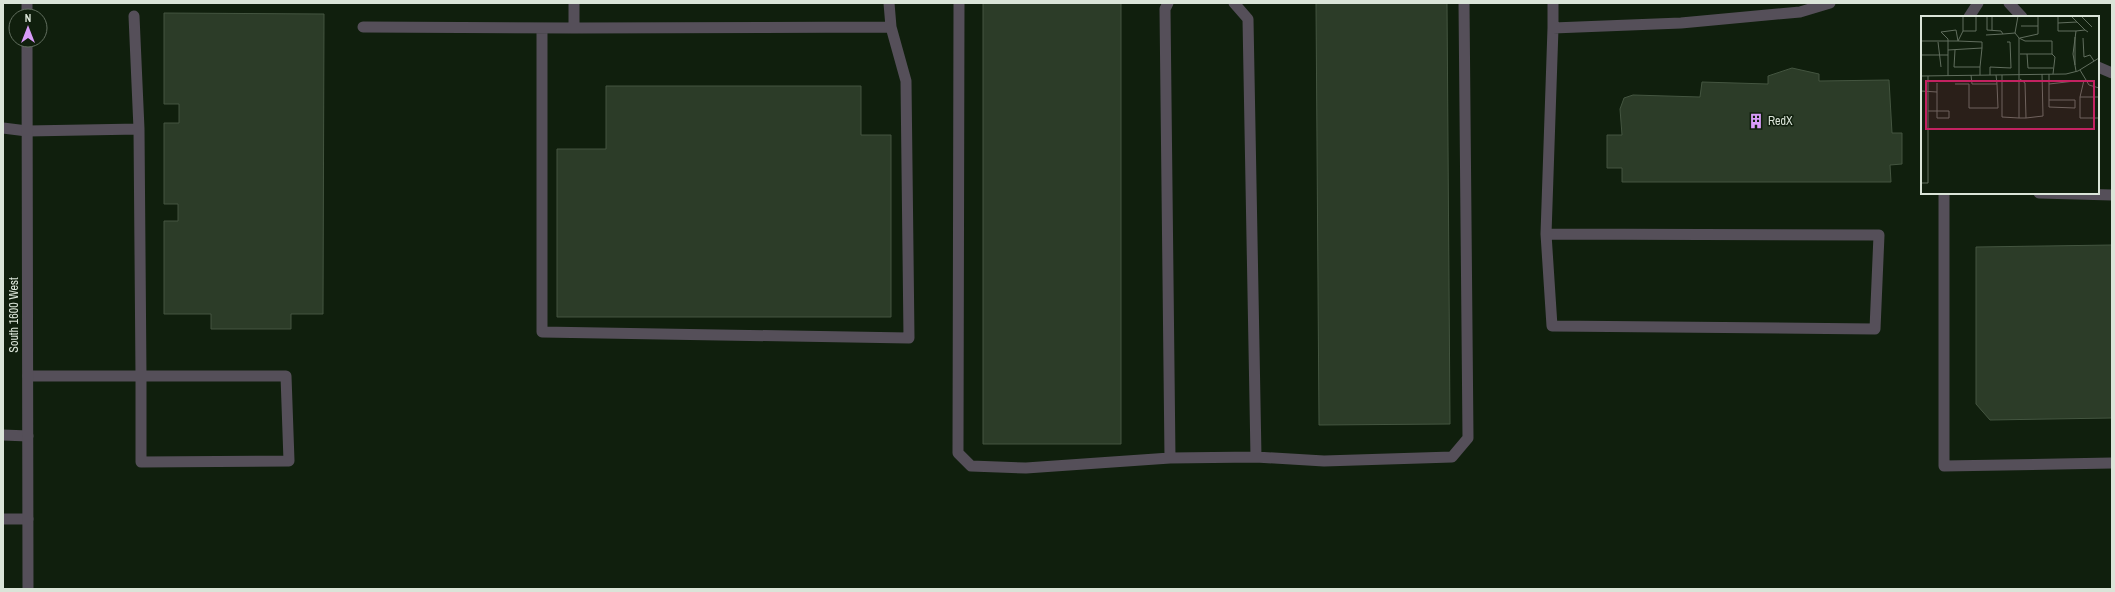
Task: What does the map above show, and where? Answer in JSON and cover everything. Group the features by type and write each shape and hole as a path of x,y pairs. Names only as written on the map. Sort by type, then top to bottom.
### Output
{"street":[{"path":"574,3 574,28"},
{"path":"542,28 542,332 909,338 906,81 891,27 889,3"},
{"path":"959,3 958,453 971,466 1026,468 1170,458 1256,457 1324,461 1452,457 1468,438 1464,3"},
{"path":"1168,3 1165,9 1170,458"},
{"path":"1234,3 1248,19 1256,457"},
{"path":"1546,234 1879,235 1875,329 1552,326 1546,234 1553,3"},
{"path":"1553,28 1697,21 1800,12 1830,3"},
{"path":"1970,16 1978,3"},
{"path":"2009,3 2021,16"},
{"path":"28,376 141,376 286,376 289,461 141,462 141,376 139,129 134,16"},
{"path":"364,27 891,27"},
{"name":"South 1600 West","path":"27,48 28,589"},
{"path":"2099,67 2112,73"},
{"path":"3,128 27,131 139,129"},
{"path":"1944,194 1944,466 2112,463"},
{"path":"2076,194 2112,195"},
{"path":"3,435 28,436"},
{"path":"3,519 28,519"}],"building":[{"path":"983,3 1121,3 1121,444 983,444"},
{"path":"1316,3 1447,3 1450,424 1319,425"},
{"path":"164,13 324,14 323,314 291,314 291,329 211,329 211,314 164,314 164,221 178,221 178,204 164,204 164,123 179,123 179,104 164,104"},
{"name":"RedX","path":"1792,68 1819,74 1819,81 1889,80 1892,133 1902,133 1902,164 1890,165 1891,182 1622,182 1622,168 1607,168 1607,135 1622,135 1620,109 1624,98 1633,95 1700,97 1702,82 1768,84 1768,76"},
{"path":"606,86 861,86 861,135 891,135 891,317 557,317 557,149 606,149"},
{"path":"2112,245 2112,418 1990,420 1976,404 1976,247"}],"place":[{"name":"RedX","path":"1756,121"}]}
